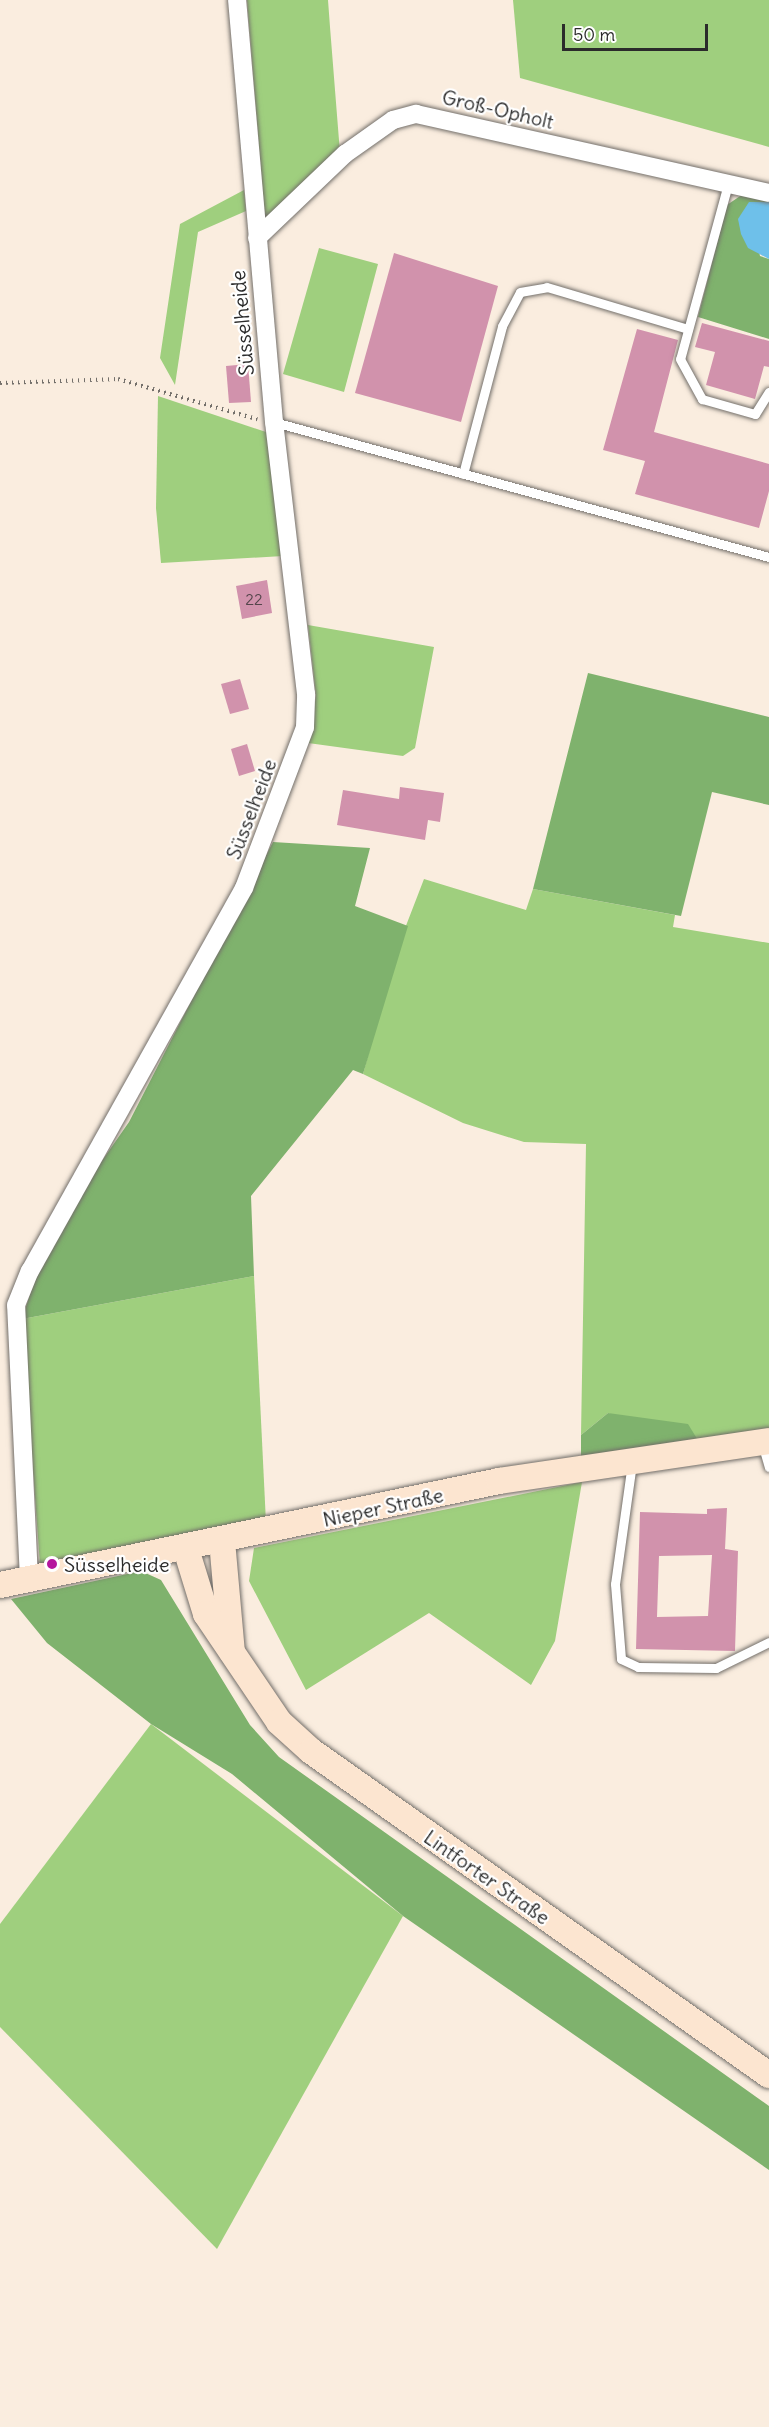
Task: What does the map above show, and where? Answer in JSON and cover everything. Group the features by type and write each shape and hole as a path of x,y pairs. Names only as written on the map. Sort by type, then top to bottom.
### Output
{"main road":[{"name":"Nieper Straße","path":"1,1587 499,1481 765,1441"},
{"name":"Lintforter Straße","path":"222,1541 232,1652"},
{"name":"Lintforter Straße","path":"186,1549 206,1614 279,1722 311,1751 769,2075"}],"street":[{"name":"Süsselheide","path":"29,1580 16,1305 244,888 305,727 306,694 274,422 237,0"},
{"name":"Groß-Opholt","path":"257,237 345,154 393,120 416,114 769,193"}],"lane":[{"path":"728,184 680,359 702,399 755,414 769,392"},
{"path":"463,474 502,326 520,292 547,287 688,329"},
{"path":"274,422 769,557"},
{"path":"765,1441 769,1467"},
{"path":"632,1460 626,1533 615,1584 621,1659 638,1667 716,1668 769,1642"}],"path":[{"path":"0,383 118,379 274,422"}],"green space":[{"path":"247,0 328,0 340,153 265,219"},
{"path":"513,0 769,0 769,147 520,78"},
{"path":"244,190 246,211 198,232 175,385 160,358 180,224"},
{"path":"746,192 769,197 769,202 749,202 760,256 769,259 769,339 698,317 727,205"},
{"path":"319,248 378,264 344,392 283,374"},
{"path":"158,396 266,432 283,556 161,563 156,508"},
{"path":"308,625 434,647 415,748 403,756 308,743 316,696"},
{"path":"588,673 769,717 769,805 712,792 681,916 533,889"},
{"path":"273,842 370,848 355,906 408,926 363,1074 353,1070 251,1196 254,1276 22,1319 36,1276 83,1188 129,1122"},
{"path":"424,879 526,910 533,889 675,915 673,927 769,943 769,1436 704,1450 608,1413 581,1435 586,1144 524,1142 463,1123 363,1074 397,949"},
{"path":"254,1276 266,1523 40,1565 22,1319"},
{"path":"608,1413 688,1424 704,1450 581,1468 581,1435"},
{"path":"582,1482 555,1641 531,1685 429,1613 306,1690 249,1581 254,1548"},
{"path":"141,1571 161,1580 250,1725 279,1757 769,2106 769,2170 403,1916 232,1774 151,1724 47,1643 11,1599"},
{"path":"151,1724 403,1916 217,2249 0,2027 0,1924"}],"water":[{"path":"749,202 769,202 769,259 748,248 741,234 738,219"}],"building":[{"path":"394,253 498,286 461,422 355,393"},
{"path":"702,323 769,341 769,367 764,366 755,399 706,385 715,352 695,347"},
{"path":"637,329 678,340 654,432 769,464 769,491 759,528 635,494 645,461 603,450"},
{"path":"248,364 251,402 229,403 226,366"},
{"path":"267,580 272,613 242,619 236,586"},
{"path":"240,679 249,709 230,714 221,684"},
{"path":"247,744 255,771 239,776 231,749"},
{"path":"400,787 444,793 440,822 428,820 425,840 337,825 343,790 399,799"},
{"path":"727,1508 725,1549 738,1551 735,1651 636,1649 640,1512 707,1514 707,1509","holes":["712,1555 708,1616 657,1617 659,1556"]}],"place":[{"name":"Süsselheide","path":"52,1564"}]}
